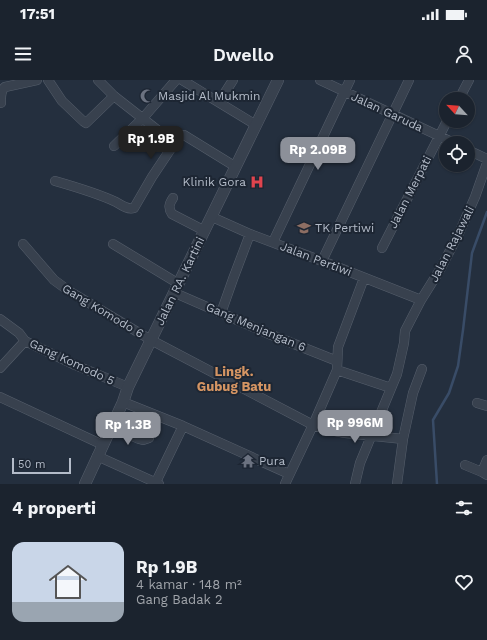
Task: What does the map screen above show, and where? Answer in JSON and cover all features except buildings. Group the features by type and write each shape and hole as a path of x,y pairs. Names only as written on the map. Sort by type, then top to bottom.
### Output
{"street":[{"path":"1,103 2,89 5,87 37,80"},
{"path":"48,80 62,101 86,123 114,96"},
{"path":"98,80 114,96 174,143"},
{"path":"114,146 143,118 176,80"},
{"path":"182,80 256,125"},
{"path":"219,102 233,80"},
{"name":"Jalan RA. Kartini","path":"85,484 123,402 128,387 278,80"},
{"name":"Jalan Garuda","path":"320,80 439,136"},
{"path":"273,242 350,80"},
{"path":"322,261 409,80"},
{"path":"462,92 469,80"},
{"name":"Jalan Merpati","path":"382,248 443,128"},
{"path":"55,181 94,193 128,208 134,208 174,143 179,136 184,135 236,167"},
{"path":"475,153 486,157"},
{"name":"Jalan Rajawali","path":"354,484 360,463 397,374 404,343 405,331 459,233 475,197 486,157"},
{"path":"173,198 169,208 172,214 205,231"},
{"name":"Jalan Pertiwi","path":"212,217 250,234 421,300"},
{"path":"221,313 250,234"},
{"name":"Gang Komodo 6","path":"23,244 54,280 69,291 151,340 312,425 345,433 403,439"},
{"name":"Gang Menjangan 6","path":"113,244 177,288 221,313 391,388"},
{"path":"123,402 183,426 286,481 312,425 337,365 338,347 364,278"},
{"name":"Gang Komodo 5","path":"0,318 19,333 25,341 87,371 128,387"},
{"path":"0,368 25,341"},
{"path":"397,484 403,439 413,393 422,369"},
{"path":"0,397 103,445"},
{"path":"477,403 487,406"},
{"path":"98,456 156,483 183,426"},
{"path":"111,427 139,439 143,440 149,438"},
{"path":"466,464 484,473 487,460"}],"waterway":[{"path":"437,484 433,420 449,393 458,366 472,253 487,212"}],"place":[{"name":"Masjid Al Mukmin","path":"147,96"},
{"name":"Klinik Gora","path":"257,182"},
{"name":"TK Pertiwi","path":"304,228"},
{"name":"Pura","path":"248,461"}],"district":[{"name":"Lingk. Gubug Batu","path":"234,378"}]}
